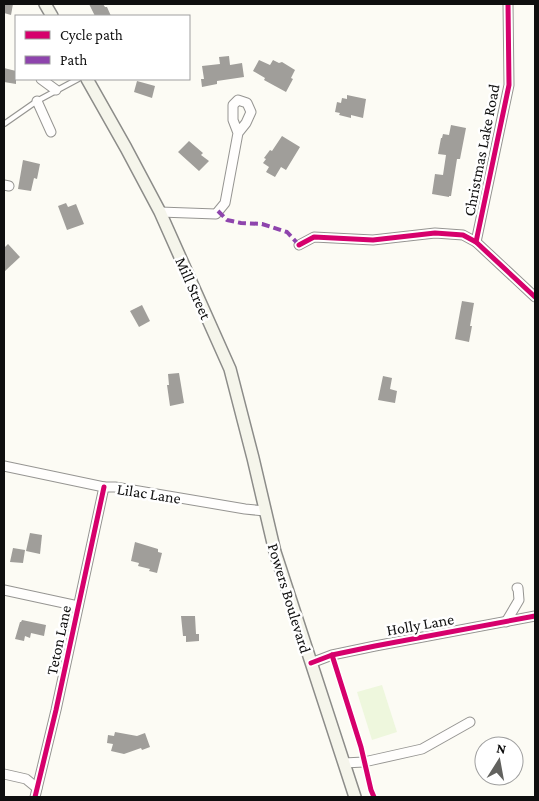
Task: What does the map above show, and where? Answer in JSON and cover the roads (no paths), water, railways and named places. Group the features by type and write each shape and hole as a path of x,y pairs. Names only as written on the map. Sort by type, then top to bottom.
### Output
{"main road":[{"path":"45,4 51,15"},
{"name":"Mill Street","path":"88,80 160,212 230,369 265,511"},
{"name":"Powers Boulevard","path":"265,511 275,552 355,797"}],"street":[{"name":"Christmas Lake Road","path":"476,242 508,85 508,4"},
{"path":"42,80 56,90"},
{"path":"37,101 51,132"},
{"path":"160,212 216,214 225,203 238,133"},
{"path":"299,245 314,237 373,240 435,233 463,235 476,242 535,298"},
{"name":"Lilac Lane","path":"4,466 104,487 115,487 265,511"},
{"name":"Teton Lane","path":"36,793 104,487"},
{"path":"506,622 519,600 517,588"},
{"path":"4,590 78,606"},
{"name":"Holly Lane","path":"311,663 332,655 535,616"},
{"path":"344,763 364,762 422,749 470,722"},
{"path":"4,774 26,779 36,793"}],"lane":[{"path":"4,124 37,101 76,80"}]}
